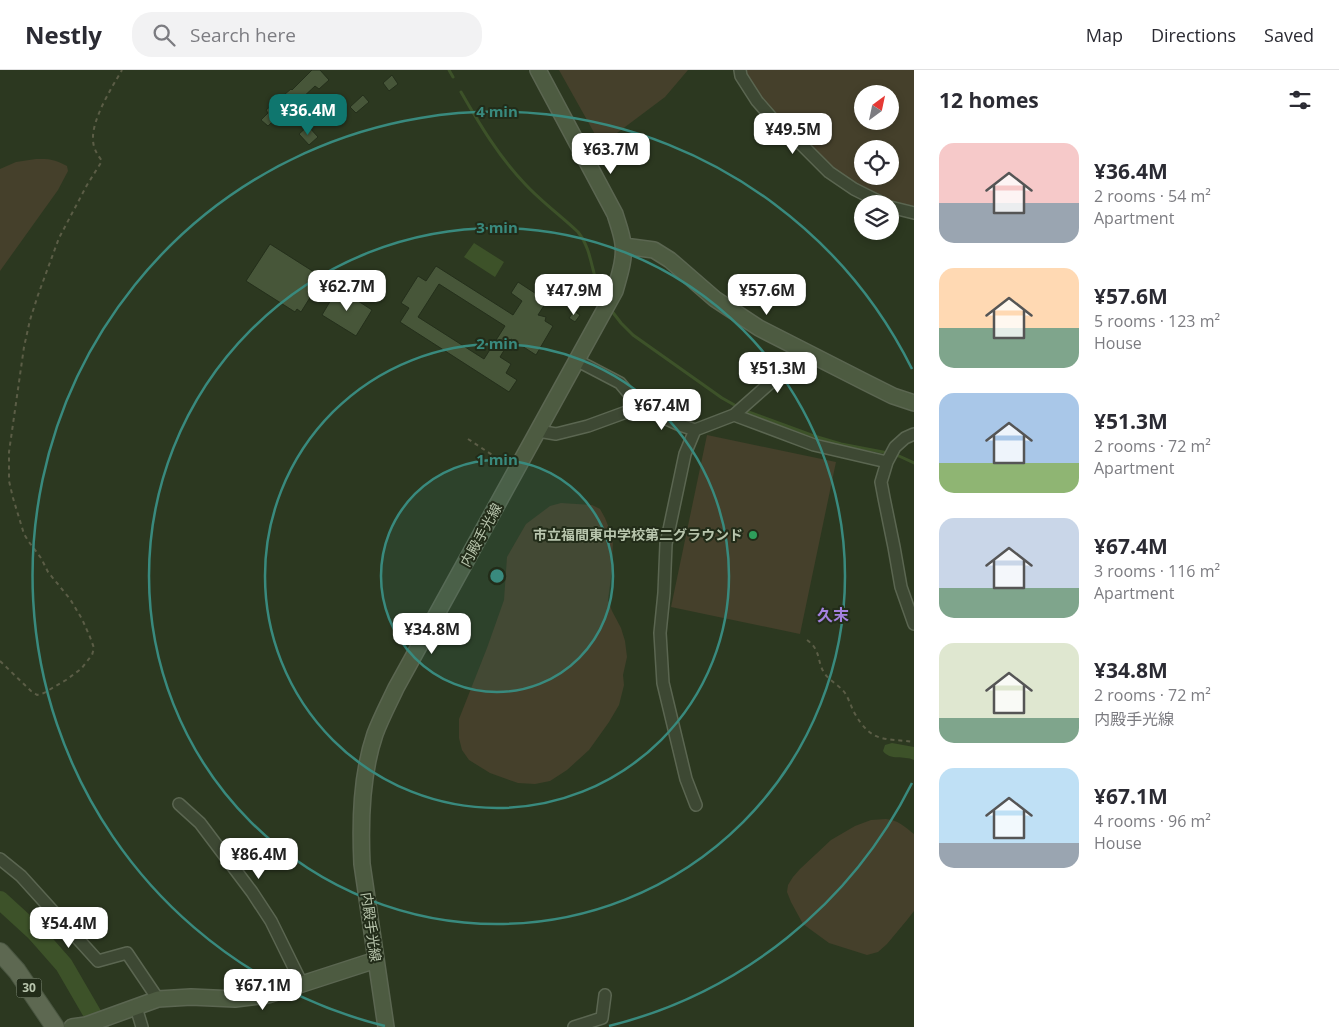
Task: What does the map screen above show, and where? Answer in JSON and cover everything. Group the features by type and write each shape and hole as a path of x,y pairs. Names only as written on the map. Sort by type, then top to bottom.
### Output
{"main road":[{"name":"内殿手光線","path":"386,1027 362,864 361,840 365,775 378,727 396,688 576,360 605,311 615,291 621,270 624,246 615,214 538,70"},
{"path":"624,246 654,250 670,260 735,314 805,352 894,396 914,403"},
{"name":"30","path":"0,952 17,972 55,1027"},
{"path":"79,1026 158,999 191,997 235,999 268,995 376,960"}],"street":[{"path":"740,70 757,101 778,125 802,145 829,172 866,195"},
{"path":"899,210 914,214"},
{"path":"576,360 620,383 640,407 695,430 734,415 805,352"},
{"path":"538,431 556,434 588,426 640,407"},
{"path":"734,415 814,445 887,462"},
{"path":"695,430 685,454 666,544 660,633 663,683 686,779 696,805"},
{"path":"914,434 905,438 895,447 887,462 881,482 901,587 914,624"},
{"path":"179,804 200,823 252,892 271,921 302,984"},
{"path":"0,859 21,876 98,961 127,953 158,999"},
{"path":"574,1027 602,1018 605,995"},
{"path":"132,1008 142,1027"}],"path":[{"path":"0,661 37,695 74,675 92,655 94,648 82,619 70,599 48,572 41,558 24,534 9,481 9,452 24,347 30,320 59,238 102,161 96,153 93,140 94,127 122,70"},
{"path":"468,440 516,471"},
{"path":"807,640 816,648 825,674 845,693 856,715 867,731 882,739 914,742"}],"shaded area":[{"path":"559,70 688,70 665,97 601,145"},
{"path":"745,70 914,70 914,209 899,204 899,195 878,195 859,185 899,185 899,140 854,140 854,182 833,169 777,116 753,86"},
{"path":"49,159 59,162 67,166 68,171 58,190 0,271 0,169 16,162"},
{"path":"474,243 504,262 495,277 464,257"},
{"name":"市立福間東中学校第二グラウンド","path":"707,435 836,462 800,634 671,607"},
{"path":"561,503 592,505 600,509 613,538 612,570 608,600 625,641 627,657 623,675 624,685 619,705 589,750 567,770 550,781 535,784 518,783 490,773 469,760 462,750 459,738 459,719 504,600 507,557 526,524 550,506"},
{"path":"892,743 914,747 914,760 886,754 883,751 885,745"},
{"path":"886,819 898,822 914,834 914,911 887,944 878,952 867,955 829,943 803,924 787,892 788,885 793,877 831,840 855,826 871,820"}],"building":[{"path":"312,70 320,70 329,80 319,89 315,86 300,100 305,105 280,126 274,120 268,126 261,120 268,113 266,110 292,90"},
{"path":"392,75 398,84 389,91 383,83"},
{"path":"363,95 369,102 356,113 350,107"},
{"path":"308,126 318,137 309,145 299,134"},
{"path":"270,244 325,279 319,289 316,288 301,312 297,309 295,312 246,281"},
{"path":"436,266 513,315 522,301 511,293 518,282 547,301 538,315 546,317 545,321 553,326 536,355 511,339 500,357 511,364 506,373 517,380 509,392 400,322 409,308 401,303 418,276 426,281","holes":["439,284 505,326 484,359 418,317"]},
{"path":"338,288 372,310 356,336 322,315"},
{"path":"574,311 580,315 575,322 569,318"}],"waterway":[{"path":"449,70 453,77"},
{"path":"461,92 490,140 516,174 538,197 578,232 587,248 604,300"},
{"path":"611,310 633,335 722,398 738,407"},
{"path":"743,410 814,436 841,444 888,453"},
{"path":"894,455 914,463"},
{"path":"0,900 35,932 64,965 100,1027"}],"place":[{"name":"市立福間東中学校第二グラウンド","path":"753,535"}],"district":[{"name":"久末","path":"833,615"}]}
